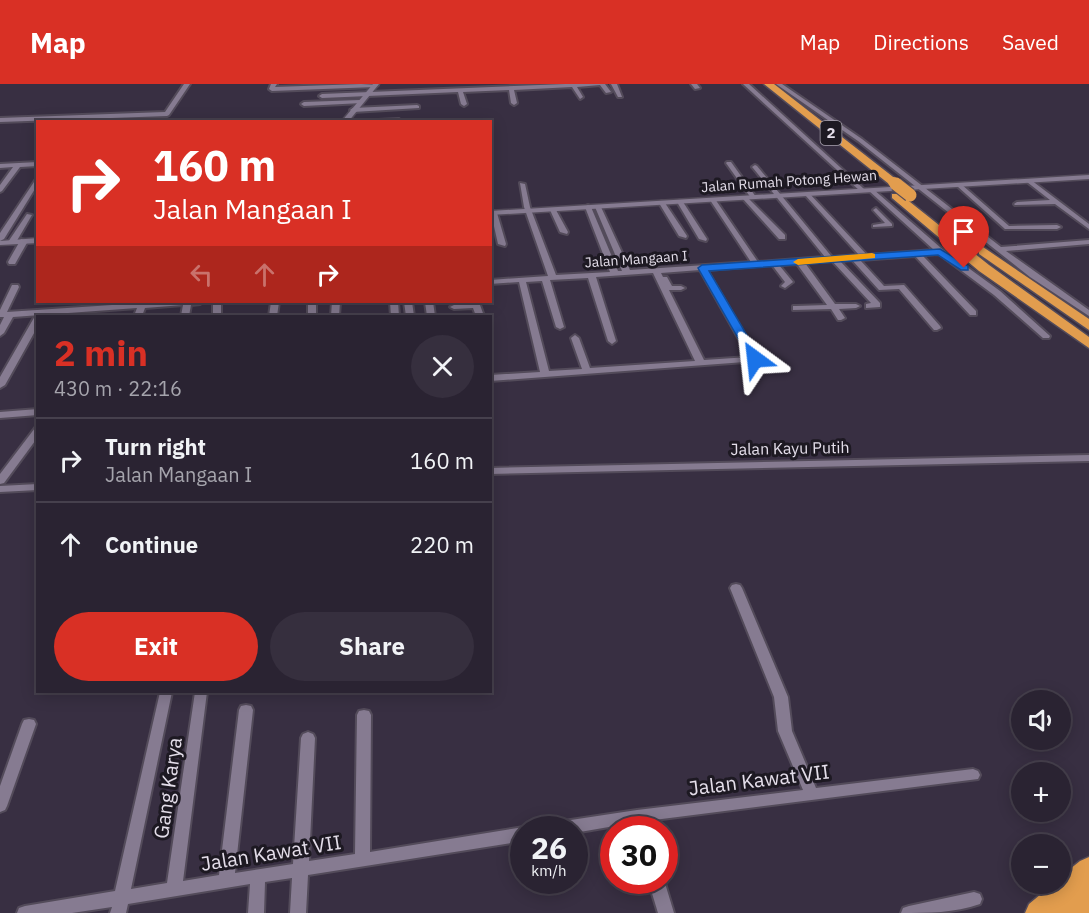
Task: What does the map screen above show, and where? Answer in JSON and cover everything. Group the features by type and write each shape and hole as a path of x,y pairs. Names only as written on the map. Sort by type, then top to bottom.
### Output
{"highway":[{"name":"2","path":"759,84 871,188 896,196 970,256 1089,344"},
{"name":"2","path":"768,84 910,195 996,254 1089,335"},
{"path":"996,254 1089,326"},
{"path":"970,256 1089,356"},
{"path":"1039,913 1089,869"},
{"path":"1073,913 1089,898"},
{"path":"1079,913 1089,905"}],"street":[{"path":"0,120 167,114 187,84"},
{"path":"445,84 447,91"},
{"path":"322,96 460,91 485,87 600,84 608,92"},
{"path":"614,84 620,96"},
{"path":"746,84 871,188 940,252 996,293 1046,336"},
{"path":"779,84 921,187 996,254 1089,314"},
{"path":"275,87 375,85"},
{"path":"346,120 375,85"},
{"path":"574,86 580,97"},
{"path":"512,88 514,103"},
{"path":"460,91 464,104"},
{"path":"304,104 360,102"},
{"path":"353,110 417,107"},
{"path":"729,163 749,198 782,237"},
{"path":"0,166 36,164"},
{"path":"0,190 17,166"},
{"path":"755,167 776,196 877,305 869,306"},
{"name":"Jalan Rumah Potong Hewan","path":"492,213 749,198 871,188 1089,177"},
{"path":"0,242 36,181"},
{"path":"1029,181 1089,227"},
{"path":"522,184 549,278 560,327"},
{"path":"959,185 1006,228 1057,227"},
{"path":"807,194 864,256"},
{"path":"713,200 756,265"},
{"path":"680,202 703,240"},
{"path":"1017,204 1055,202"},
{"path":"662,203 683,236"},
{"path":"588,207 615,274"},
{"path":"598,207 627,273"},
{"path":"875,226 890,225 873,211 894,209"},
{"path":"553,210 564,232"},
{"path":"492,213 502,244"},
{"path":"12,242 29,215"},
{"path":"1050,221 1077,243"},
{"path":"0,242 36,240"},
{"path":"12,262 24,241"},
{"path":"996,254 1089,242"},
{"name":"Jalan Mangaan I","path":"492,282 940,252"},
{"path":"917,254 973,314"},
{"path":"854,258 882,288 901,287 937,328"},
{"path":"800,262 841,318"},
{"path":"774,263 789,282 786,286"},
{"path":"492,377 755,359 702,268"},
{"path":"658,271 701,363"},
{"path":"658,271 668,287 681,288"},
{"path":"591,275 612,341"},
{"path":"522,280 544,374"},
{"path":"0,333 4,314 15,287"},
{"path":"4,314 39,315 154,303"},
{"path":"453,304 476,305 480,315"},
{"path":"138,315 142,305"},
{"path":"796,308 856,306"},
{"path":"0,385 36,320"},
{"path":"575,338 587,371"},
{"path":"0,415 36,412"},
{"path":"0,481 36,432"},
{"name":"Jalan Kayu Putih","path":"492,471 1089,458"},
{"path":"0,489 36,487"},
{"path":"736,588 780,697 785,731 812,795"},
{"path":"120,905 166,693"},
{"name":"Gang Karya","path":"174,890 201,693"},
{"path":"226,882 246,710"},
{"path":"362,859 364,715"},
{"path":"0,806 29,724"},
{"path":"298,913 308,738"},
{"name":"Jalan Kawat VII","path":"678,817 812,795 972,775"},
{"name":"Jalan Kawat VII","path":"34,912 120,905 174,890 510,836"},
{"path":"256,913 258,877"},
{"path":"660,894 666,913"},
{"path":"909,913 974,898"}],"slow traffic":[{"path":"798,262 872,256"}],"route":[{"path":"755,359 702,268 940,252 948,255 964,268"}]}
